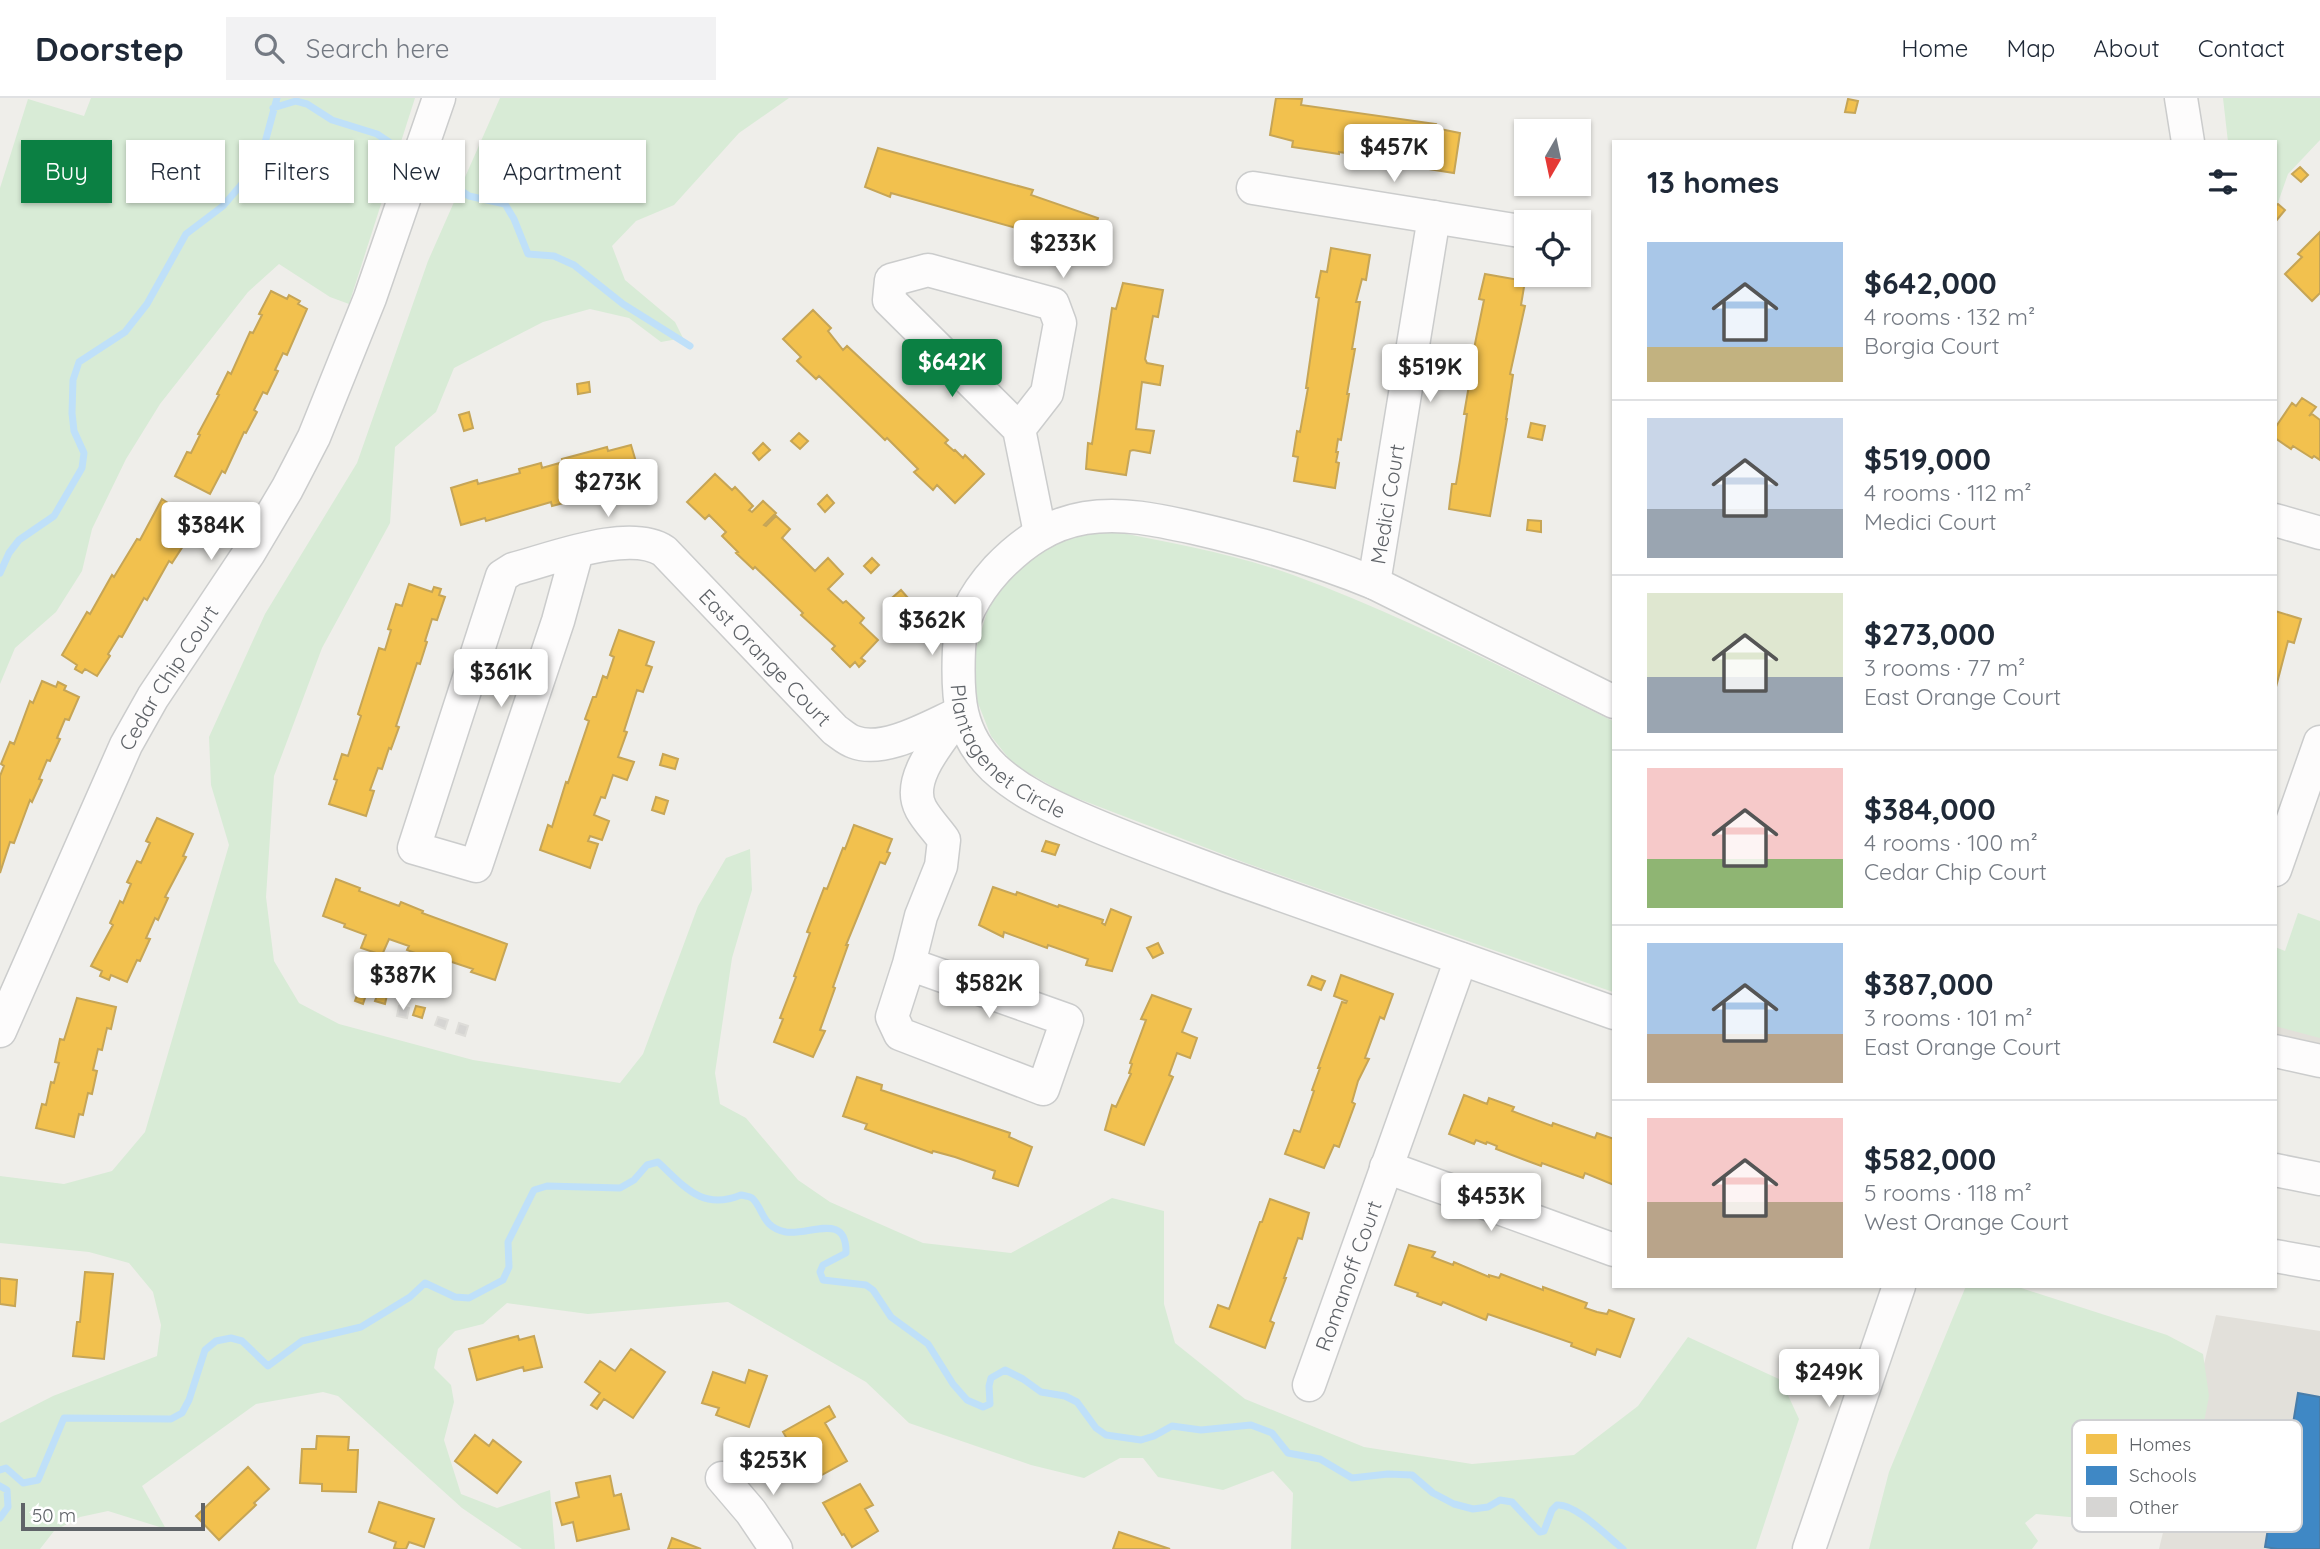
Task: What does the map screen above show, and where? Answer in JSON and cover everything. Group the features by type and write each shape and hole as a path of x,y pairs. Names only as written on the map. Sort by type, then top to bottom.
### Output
{"street":[{"name":"Cedar Chip Court","path":"0,1031 126,745 153,697 249,553 314,437 370,298 439,98"},
{"path":"2181,98 2188,140"},
{"path":"1253,188 1514,230"},
{"name":"Medici Court","path":"1374,583 1434,217"},
{"path":"1019,429 1047,393 1060,323 1053,304 928,270 891,280 889,300 1019,429 1040,533"},
{"name":"Plantagenet Circle","path":"1612,701 1374,583 1335,567 1229,536 1142,518 1111,515 1082,519 1040,533 1024,543 990,577 966,613 959,636 960,713 975,748 1030,796 1127,839 1612,1012"},
{"path":"2277,521 2320,533"},
{"name":"East Orange Court","path":"577,552 558,621 476,866 414,848 502,576 513,569 577,552 596,547 653,544 664,551 835,730 855,743 876,745 894,741 960,713"},
{"path":"909,964 1068,1020 1043,1089 900,1034 892,1017 921,916 941,866 944,840 920,808 916,789 919,774 960,713"},
{"path":"2277,864 2320,742"},
{"name":"Romanoff Court","path":"1308,1385 1461,959"},
{"path":"2277,1051 2320,1061"},
{"path":"1386,1167 1612,1250"},
{"path":"2277,1170 2320,1179"},
{"path":"2277,1256 2320,1264"},
{"path":"1809,1549 1898,1288"},
{"path":"722,1478 751,1512 776,1549"}],"shaded area":[{"path":"2277,1004 2320,1017 2320,1065 2277,1050"},
{"path":"2216,1315 2320,1331 2320,1549 2159,1549 2163,1532 2302,1532 2302,1420 2190,1420"}],"green space":[{"path":"91,98 415,98 402,140 368,140 368,203 381,203 349,304 330,297 279,264 248,292 160,404 126,459 92,529 82,571 56,612 15,648 0,684 0,188 28,99 84,116"},
{"path":"500,98 789,98 739,133 674,205 636,221 612,246 625,280 675,322 683,338 661,342 629,318 590,309 543,322 454,368 436,412 395,447 390,523 322,648 274,776 266,897 274,961 299,1003 339,1024 473,1060 620,1083 643,1054 698,906 726,858 750,849 752,890 732,958 715,1073 720,1104 746,1118 798,1180 830,1202 923,1243 1011,1253 1112,1198 1164,1211 1164,1304 1175,1343 1245,1399 1364,1447 1472,1464 1574,1455 1638,1406 1688,1337 1781,1380 1799,1419 1756,1549 1291,1549 1293,1493 1273,1471 1223,1490 1158,1477 1143,1458 1120,1458 1084,1478 1031,1465 909,1423 866,1382 728,1302 588,1314 507,1303 483,1324 455,1331 438,1349 434,1368 451,1385 454,1402 444,1440 461,1494 497,1508 550,1490 555,1549 522,1549 462,1508 338,1396 323,1392 256,1404 142,1486 166,1529 108,1511 80,1517 54,1531 40,1549 0,1549 0,1423 53,1396 157,1356 161,1325 153,1292 129,1263 89,1252 0,1243 0,1176 64,1184 112,1171 145,1132 229,845 211,785 209,737 265,614 357,463 428,261 454,203 465,203 465,177 479,146 479,203 646,203 646,140 481,140"},
{"path":"2223,98 2320,98 2320,140 2288,174 2277,205 2277,140 2228,140"},
{"path":"1112,531 1226,555 1293,575 1415,626 1612,721 1612,992 1243,862 1066,794 1014,765 991,736 972,688 976,649 989,605 1020,567 1062,538"},
{"path":"2298,913 2320,921 2320,1038 2277,1027 2277,948 2285,951"},
{"path":"1965,1288 2021,1288 2167,1335 2203,1354 2209,1396 2204,1420 2072,1420 2072,1517 2036,1514 2025,1523 2038,1541 2032,1549 1869,1549 1889,1472"}],"building: Homes":[{"path":"1276,98 1302,99 1301,105 1436,124 1435,128 1460,133 1454,173 1428,169 1428,166 1385,156 1385,159 1292,147 1293,141 1270,135"},
{"path":"1848,99 1858,101 1855,113 1845,112"},
{"path":"878,148 1033,190 1031,195 1098,218 1085,257 1060,251 1062,247 1019,232 1020,229 891,193 890,197 865,187"},
{"path":"2300,167 2308,175 2301,182 2292,174"},
{"path":"2277,205 2285,210 2277,220"},
{"path":"2320,232 2320,293 2312,301 2285,274 2302,257 2298,254"},
{"path":"1331,248 1370,255 1366,280 1362,279 1356,302 1360,302 1352,349 1355,349 1341,440 1338,439 1336,452 1336,462 1339,463 1335,488 1294,481 1298,457 1293,456 1308,388 1319,298 1316,297 1321,271 1327,272"},
{"path":"1485,274 1514,279 1514,287 1524,287 1521,305 1525,306 1510,374 1513,375 1507,419 1490,516 1449,509 1452,484 1456,484 1467,414 1464,414 1470,368 1484,300 1479,299"},
{"path":"1123,283 1163,290 1158,317 1153,316 1145,359 1147,363 1163,366 1160,385 1142,382 1136,429 1154,431 1150,453 1130,451 1126,475 1086,469 1088,443 1092,444 1112,308 1116,309"},
{"path":"271,291 287,299 289,295 307,309 287,355 283,353 275,370 278,371 267,394 263,392 254,410 257,412 246,433 244,432 225,473 222,471 210,494 175,476 187,452 191,453 219,395 217,394 228,372 231,374 250,332 253,333"},
{"path":"813,310 831,328 828,331 843,350 847,346 948,440 945,443 963,458 965,455 984,474 955,503 937,485 933,490 914,472 918,469 887,438 885,440 819,376 816,379 797,361 801,357 783,339"},
{"path":"589,382 590,392 578,394 577,384"},
{"path":"2302,398 2316,407 2309,416 2312,414 2320,420 2320,460 2293,446 2291,449 2277,439 2277,425 2292,403 2296,406"},
{"path":"469,412 473,428 464,431 459,415"},
{"path":"1531,423 1545,426 1542,440 1528,437"},
{"path":"799,433 808,441 800,449 791,441"},
{"path":"763,443 770,450 759,460 753,453"},
{"path":"631,445 642,482 574,497 575,500 552,506 551,502 486,521 485,518 461,525 451,488 477,480 478,484 520,473 519,469 541,463 542,468 563,462 562,459 607,447 608,451"},
{"path":"715,474 732,490 735,487 753,506 749,510 752,512 763,501 776,513 764,525 776,516 790,529 782,538 815,571 828,558 843,574 828,589 864,618 860,623 878,640 861,658 865,661 859,667 855,662 850,667 832,649 835,646 801,615 803,613 755,567 753,569 736,553 738,552 722,536 726,532 709,515 705,519 687,502"},
{"path":"827,495 834,503 825,512 818,504"},
{"path":"162,499 177,509 179,504 192,513 189,518 195,521 182,541 185,543 172,563 169,561 147,600 144,598 97,676 85,669 82,673 75,669 77,665 62,655 112,575 114,577 137,539 140,540"},
{"path":"1528,520 1541,521 1541,532 1527,530"},
{"path":"872,558 879,565 871,573 864,566"},
{"path":"409,584 432,592 434,587 441,589 439,595 445,597 437,620 432,619 420,664 417,663 396,726 399,727 391,749 389,748 382,769 378,768 370,790 374,791 366,816 329,804 342,754 348,756 361,716 358,714 379,648 385,650 396,604 402,606"},
{"path":"901,590 908,598 901,604 893,597"},
{"path":"2277,612 2301,619 2294,643 2288,641 2277,683"},
{"path":"619,630 654,642 646,665 652,667 643,692 637,690 618,757 634,762 627,780 613,775 605,798 601,797 594,815 609,821 602,840 590,836 588,841 598,844 590,868 540,850 548,825 552,827 566,782 568,783 589,721 585,719 593,697 596,697 603,676 607,678 614,657 610,655"},
{"path":"42,681 56,687 58,682 66,686 64,690 79,697 69,720 65,719 57,738 60,739 50,761 47,760 39,779 42,780 32,802 30,800 14,843 10,842 0,873 0,776 4,766 1,764 10,742 14,744 30,701 33,703"},
{"path":"663,754 678,759 675,769 660,765"},
{"path":"656,797 668,801 664,814 652,810"},
{"path":"157,818 193,834 183,856 186,857 165,897 168,898 146,938 150,939 140,961 137,960 127,982 111,975 109,980 100,976 102,971 91,966 113,925 110,923 120,901 123,903 131,884 127,882 137,861 141,863 150,843 146,841"},
{"path":"854,825 892,839 887,852 890,853 885,864 880,862 846,945 820,1030 825,1031 813,1057 774,1042 810,933 807,932 824,888 827,889"},
{"path":"1046,841 1059,845 1055,855 1042,851"},
{"path":"336,879 360,888 359,891 399,906 401,902 423,911 422,913 507,944 495,980 446,960 443,969 427,963 429,958 407,950 409,946 389,939 382,955 361,948 366,935 323,916"},
{"path":"993,887 1016,895 1017,892 1058,907 1059,905 1103,920 1105,925 1111,909 1131,917 1112,971 1086,965 1088,959 1048,945 1047,948 1004,932 1003,937 979,925"},
{"path":"1158,943 1163,953 1153,958 1147,948"},
{"path":"1341,975 1393,994 1384,1019 1380,1017 1365,1058 1369,1059 1358,1081 1352,1102 1355,1104 1339,1147 1334,1145 1324,1168 1285,1154 1294,1130 1300,1132 1314,1091 1312,1090 1318,1068 1342,1002 1347,1001 1334,996"},
{"path":"1312,976 1325,981 1321,990 1308,985"},
{"path":"360,987 368,989 363,1004 355,1001"},
{"path":"378,993 387,995 385,1004 375,1001"},
{"path":"1152,995 1191,1009 1182,1032 1197,1038 1190,1058 1177,1053 1169,1075 1173,1077 1144,1145 1105,1130 1112,1105 1116,1107 1131,1074 1130,1063 1146,1020 1141,1019"},
{"path":"77,998 116,1007 102,1050 98,1049 93,1070 97,1071 92,1094 88,1093 83,1115 79,1114 74,1137 36,1128 42,1104 46,1105 51,1082 54,1083 59,1063 55,1062 60,1039 64,1040"},
{"path":"416,1006 425,1008 422,1018 413,1015"},
{"path":"857,1077 882,1085 881,1090 1010,1133 1009,1137 1032,1147 1018,1186 993,1178 995,1171 955,1157 933,1151 932,1153 865,1129 867,1124 843,1116"},
{"path":"1464,1095 1487,1104 1489,1098 1514,1107 1512,1111 1552,1126 1553,1123 1595,1138 1597,1133 1612,1138 1612,1184 1585,1173 1583,1178 1542,1163 1541,1166 1496,1149 1497,1146 1487,1142 1486,1144 1476,1140 1474,1144 1449,1134"},
{"path":"1270,1199 1309,1213 1302,1239 1298,1238 1284,1278 1270,1321 1274,1323 1265,1348 1210,1327 1218,1305 1229,1309"},
{"path":"1409,1245 1435,1252 1432,1257 1453,1265 1454,1262 1489,1277 1499,1278 1501,1274 1587,1303 1585,1308 1607,1314 1609,1310 1634,1319 1620,1357 1597,1349 1595,1355 1571,1346 1572,1343 1488,1314 1486,1320 1443,1302 1441,1305 1417,1296 1418,1293 1395,1285"},
{"path":"85,1272 113,1274 104,1359 73,1356 77,1322 80,1322"},
{"path":"0,1278 17,1280 15,1306 0,1304"},
{"path":"518,1336 519,1340 534,1336 542,1367 524,1371 523,1367 477,1380 469,1349"},
{"path":"631,1349 665,1372 633,1418 604,1399 597,1409 591,1405 600,1393 585,1382 600,1361 615,1371"},
{"path":"749,1370 767,1376 749,1427 716,1415 719,1408 702,1403 713,1372 745,1383"},
{"path":"829,1406 835,1417 825,1423 847,1461 811,1481 783,1432"},
{"path":"475,1435 489,1446 493,1440 521,1462 497,1493 455,1461"},
{"path":"317,1436 349,1437 348,1450 358,1450 356,1492 322,1491 322,1484 300,1483 302,1449 316,1449"},
{"path":"248,1467 269,1489 219,1540 196,1516"},
{"path":"610,1476 614,1496 621,1494 629,1529 577,1541 573,1522 562,1525 556,1503 579,1497 576,1483"},
{"path":"860,1484 873,1505 865,1509 878,1531 852,1547 823,1503"},
{"path":"379,1502 434,1519 424,1547 409,1542 406,1549 394,1548 396,1542 369,1532"},
{"path":"1119,1532 1170,1549 1113,1549"},
{"path":"672,1538 701,1549 668,1549"}],"building: Schools":[{"path":"2298,1393 2320,1397 2320,1549 2265,1547 2267,1532 2302,1532 2302,1420 2294,1420"}],"building: Other":[{"path":"399,1006 409,1008 407,1018 397,1016"},
{"path":"438,1017 448,1020 445,1029 435,1025"},
{"path":"459,1023 468,1026 465,1036 456,1033"}],"waterway":[{"path":"0,573 9,553 19,540 54,516 82,468 84,453 74,431 72,413 73,380 79,362 125,332 147,304 186,234 223,206 253,171 260,161 277,98"},
{"path":"273,108 296,101 307,104 332,120 377,134 386,140"},
{"path":"465,193 505,204 528,254 554,256 574,265 623,304 690,346"},
{"path":"0,1470 6,1468 23,1483 38,1480 64,1418 171,1419 182,1413 189,1400 205,1350 216,1341 231,1338 242,1341 268,1366 302,1341 361,1327 410,1297 425,1283 455,1297 469,1298 503,1280 509,1267 508,1242 534,1190 547,1186 620,1188 634,1180 647,1165 658,1162 686,1188 705,1198 715,1200 741,1195 751,1197 767,1222 778,1230 795,1232 825,1228 840,1233 845,1240 846,1253 823,1265 820,1272 823,1280 866,1285 873,1290 891,1317 928,1344 953,1384 967,1400 983,1407 990,1404 991,1378 1005,1370 1041,1392 1065,1396 1077,1402 1096,1428 1106,1435 1141,1440 1172,1426 1201,1430 1251,1425 1272,1433 1288,1453 1320,1459 1352,1478 1388,1474 1412,1475 1433,1493 1454,1504 1473,1509 1488,1507 1500,1500 1512,1502 1540,1532 1544,1531 1552,1510 1557,1505 1564,1506 1582,1515 1623,1549"},
{"path":"0,1486 7,1490 8,1507 0,1518"}]}
